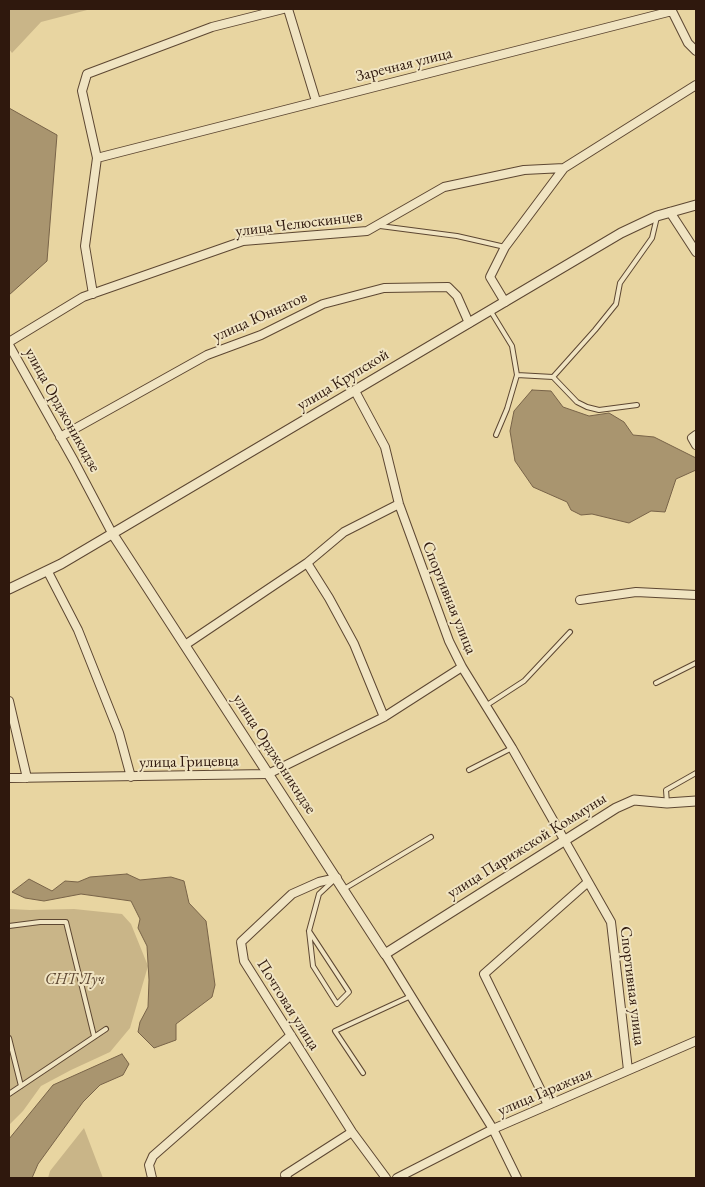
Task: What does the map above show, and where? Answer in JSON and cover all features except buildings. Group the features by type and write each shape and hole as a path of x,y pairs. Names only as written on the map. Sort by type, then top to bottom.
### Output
{"street":[{"path":"93,294 85,246 97,158 82,91 87,74 212,27 268,11 282,9"},
{"path":"288,9 316,101"},
{"name":"Заречная улица","path":"97,158 673,10 688,44 696,51"},
{"name":"улица Челюскинцев","path":"9,343 84,297 243,241 367,231 444,187 524,170 564,168 696,86"},
{"path":"505,302 490,278 505,247 564,168"},
{"name":"улица Крупской","path":"9,589 48,572 621,233 657,216 696,205"},
{"path":"670,212 696,252"},
{"name":"улица Юннатов","path":"60,437 207,355 261,335 323,304 384,288 448,287 456,296 469,323"},
{"name":"улица Орджоникидзе","path":"9,343 112,533 344,889 494,1129 517,1178"},
{"name":"Спортивная улица","path":"355,391 384,447 399,504 449,641 462,667 512,748 610,922 628,1070"},
{"path":"696,435 692,438 696,444"},
{"path":"185,645 306,563 344,532 399,504"},
{"path":"306,563 329,598 354,644 384,717"},
{"path":"48,572 78,630 119,733 131,777"},
{"path":"580,600 636,592 696,595"},
{"name":"улица Грицевца","path":"9,778 268,774 384,717 462,667"},
{"path":"9,701 27,778"},
{"name":"улица Парижской Коммуны","path":"384,954 616,808 634,800 667,803 696,801"},
{"name":"Почтовая улица","path":"337,878 319,882 292,894 241,942 244,960 290,1035 352,1132 386,1178"},
{"path":"548,1105 484,974 588,882"},
{"path":"152,1178 149,1164 153,1156 290,1035"},
{"name":"улица Гаражная","path":"408,1176 494,1129 696,1041"},
{"path":"287,1178 285,1175 352,1132"},
{"path":"397,1178 408,1176"}],"lane":[{"path":"552,377 616,304 620,282 652,238 657,216"},
{"path":"377,226 457,236 505,247"},
{"path":"490,310 512,346 517,375 507,409 496,435"},
{"path":"517,375 552,377 577,402 587,407 600,410 637,405"},
{"path":"487,705 524,681 570,632"},
{"path":"656,683 696,663"},
{"path":"470,770 512,748"},
{"path":"667,803 666,790 696,773"},
{"path":"344,889 431,837"},
{"path":"309,931 349,992 337,1004 313,966 309,931 319,894 337,878"},
{"path":"9,926 40,922 66,922 94,1036"},
{"path":"363,1073 335,1031 411,996"},
{"path":"9,1094 106,1029"},
{"path":"9,1038 21,1086"}],"green space":[{"path":"9,9 91,9 41,22 12,53 9,49"},
{"name":"СНТ Луч","path":"9,909 74,909 122,914 131,924 148,966 130,1028 110,1052 41,1086 23,1111 9,1125"},
{"path":"84,1128 103,1178 48,1178 50,1171"}],"shaded area":[{"path":"9,108 57,135 47,261 9,295"},
{"path":"532,390 551,391 563,407 589,416 609,413 624,422 633,435 654,437 696,458 696,470 676,479 665,512 651,511 629,523 592,514 581,515 571,510 567,502 533,487 515,461 510,431 514,411"},
{"path":"127,874 140,880 171,877 184,881 189,903 206,921 215,985 212,997 176,1024 176,1040 154,1048 138,1032 140,1022 148,1007 149,980 147,946 138,928 140,919 131,901 81,894 44,901 25,898 12,892 29,879 52,891 65,881 78,882 90,877"},
{"path":"122,1054 129,1064 123,1075 100,1085 83,1102 38,1164 32,1178 9,1178 9,1139 53,1085"}]}
